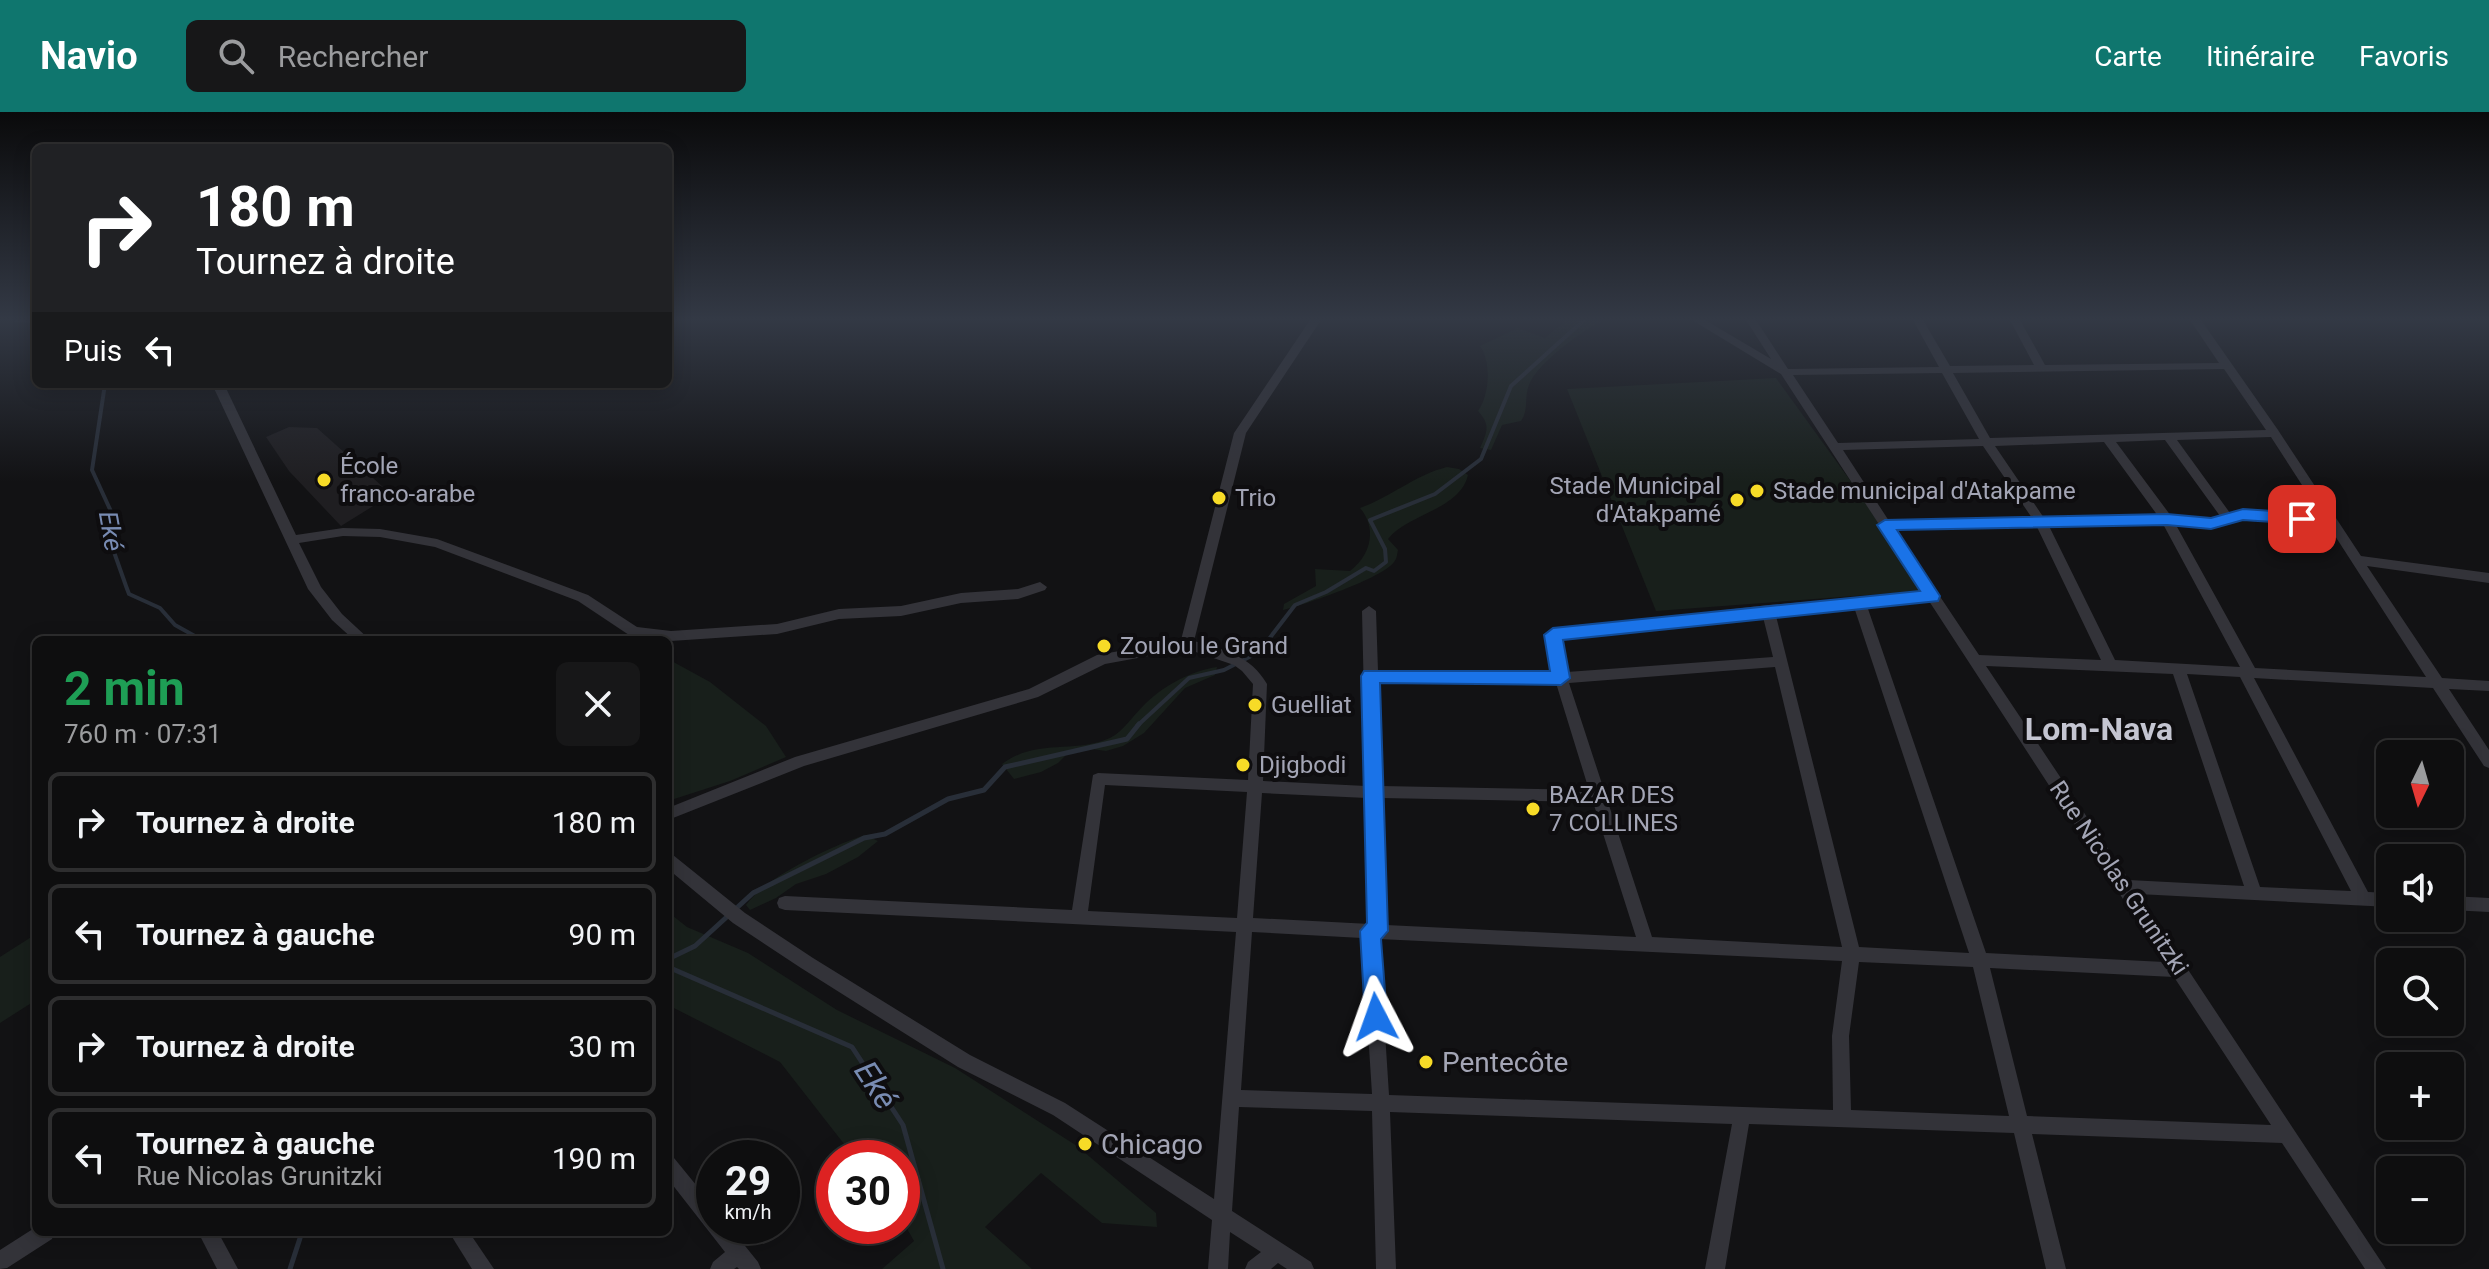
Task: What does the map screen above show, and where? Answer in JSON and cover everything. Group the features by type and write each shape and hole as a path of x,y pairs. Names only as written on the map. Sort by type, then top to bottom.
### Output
{"street":[{"path":"1187,644 1240,433 1280,374"},
{"name":"Rue Nicolas Grunitzki","path":"1786,374 2376,1269"},
{"path":"1948,374 1986,441 2042,524 2110,665"},
{"path":"2233,374 2489,762"},
{"path":"220,388 315,589 337,617 358,636"},
{"path":"1834,447 2274,433"},
{"path":"2167,435 2228,519"},
{"path":"2106,437 2167,520 2363,899"},
{"path":"1885,525 2167,520 2211,523 2243,514 2332,521"},
{"path":"291,541 343,532 380,533 437,543 572,593 634,632 671,636 777,629 839,614 901,611 961,598 1018,594 1040,587"},
{"path":"2357,560 2489,578"},
{"path":"1646,944 1596,796 1561,678 1553,635 1768,610 1932,596"},
{"path":"1859,602 1980,961 2056,1269"},
{"path":"1768,610 1852,954 1840,1008 1838,1056 1843,1119"},
{"path":"1369,611 1374,931 1386,1269"},
{"path":"672,812 800,761 1033,693 1102,659 1187,644 1236,661 1255,674 1260,684 1255,787 1218,1269"},
{"path":"1974,660 2489,686"},
{"path":"1370,676 1561,678 1781,661"},
{"path":"2178,668 2254,893"},
{"path":"1079,917 1098,779 1372,792 1596,796"},
{"path":"672,863 739,918 927,1039 1059,1109 1304,1269"},
{"path":"2125,887 2376,899"},
{"path":"785,903 2180,970"},
{"path":"2464,904 2489,905"},
{"path":"1233,1098 2288,1134"},
{"path":"1715,1269 1742,1115"},
{"path":"672,1169 696,1199"},
{"path":"0,1261 39,1236"},
{"path":"209,1236 228,1269"},
{"path":"461,1236 484,1269"},
{"path":"731,1244 751,1269"},
{"path":"1255,1269 1277,1252"},
{"path":"720,1269 738,1253"}],"shaded area":[{"path":"1487,374 1536,374 1529,385 1521,421 1502,425 1491,450 1480,448 1486,429 1485,420 1478,411 1485,397"},
{"name":"Stade Municipal d'Atakpamé","path":"1776,378 1860,494 1921,591 1656,611 1567,389"},
{"path":"289,427 317,428 383,487 378,503 341,526 289,471 266,437"},
{"path":"1447,467 1459,469 1468,475 1463,487 1444,504 1407,523 1388,539 1398,550 1395,561 1387,568 1342,590 1283,610 1284,604 1316,586 1315,569 1350,571 1363,558 1370,533 1366,516 1360,508 1424,475"},
{"path":"672,661 710,682 766,726 786,757 730,781 672,800"},
{"path":"1217,667 1215,675 1185,688 1144,733 1123,746 1106,751 1092,749 1067,754 1041,772 1014,779 1002,764 1029,751 1096,743 1110,738 1161,690 1188,675"},
{"path":"865,835 878,841 858,857 826,874 796,884 750,910 746,905 783,874 818,854"},
{"path":"672,915 687,927 748,953 837,1010 955,1068 1077,1146 1156,1213 1157,1227 1102,1223 1041,1173 985,1227 1032,1269 882,1269 911,1244 920,1244 920,1140 841,1140 780,1062 672,1007"},
{"path":"32,937 32,1003 0,1023 0,957"}],"waterway":[{"path":"1139,725 1189,678 1224,670 1259,652 1295,605 1326,592 1366,568 1374,571 1386,562 1385,549 1370,520 1435,494 1481,459 1511,386 1524,374"},
{"name":"Eké","path":"104,388 92,470 114,518 108,535 129,594 160,608 175,625 195,636"},
{"path":"672,957 695,946 753,893 864,838 885,834 948,799 984,790 1005,767 1127,739 1139,725"},
{"name":"Eké","path":"672,969 852,1047 903,1125 943,1269"},
{"path":"290,1269 301,1236"}],"place":[{"name":"École franco-arabe","path":"324,480"},
{"name":"Stade municipal d'Atakpame","path":"1757,491"},
{"name":"Trio","path":"1219,498"},
{"name":"Stade Municipal d'Atakpamé","path":"1737,500"},
{"name":"Zoulou le Grand","path":"1104,646"},
{"name":"Guelliat","path":"1255,705"},
{"name":"Djigbodi","path":"1243,765"},
{"name":"BAZAR DES 7 COLLINES","path":"1533,809"},
{"name":"Pentecôte","path":"1426,1062"},
{"name":"Chicago","path":"1085,1144"}],"district":[{"name":"Lom-Nava","path":"2099,729"}],"route":[{"path":"1376,1017 1370,931 1378,931 1370,676 1561,678 1553,635 1768,610 1932,596 1885,525 2167,520 2211,523 2243,514 2302,519"}]}
